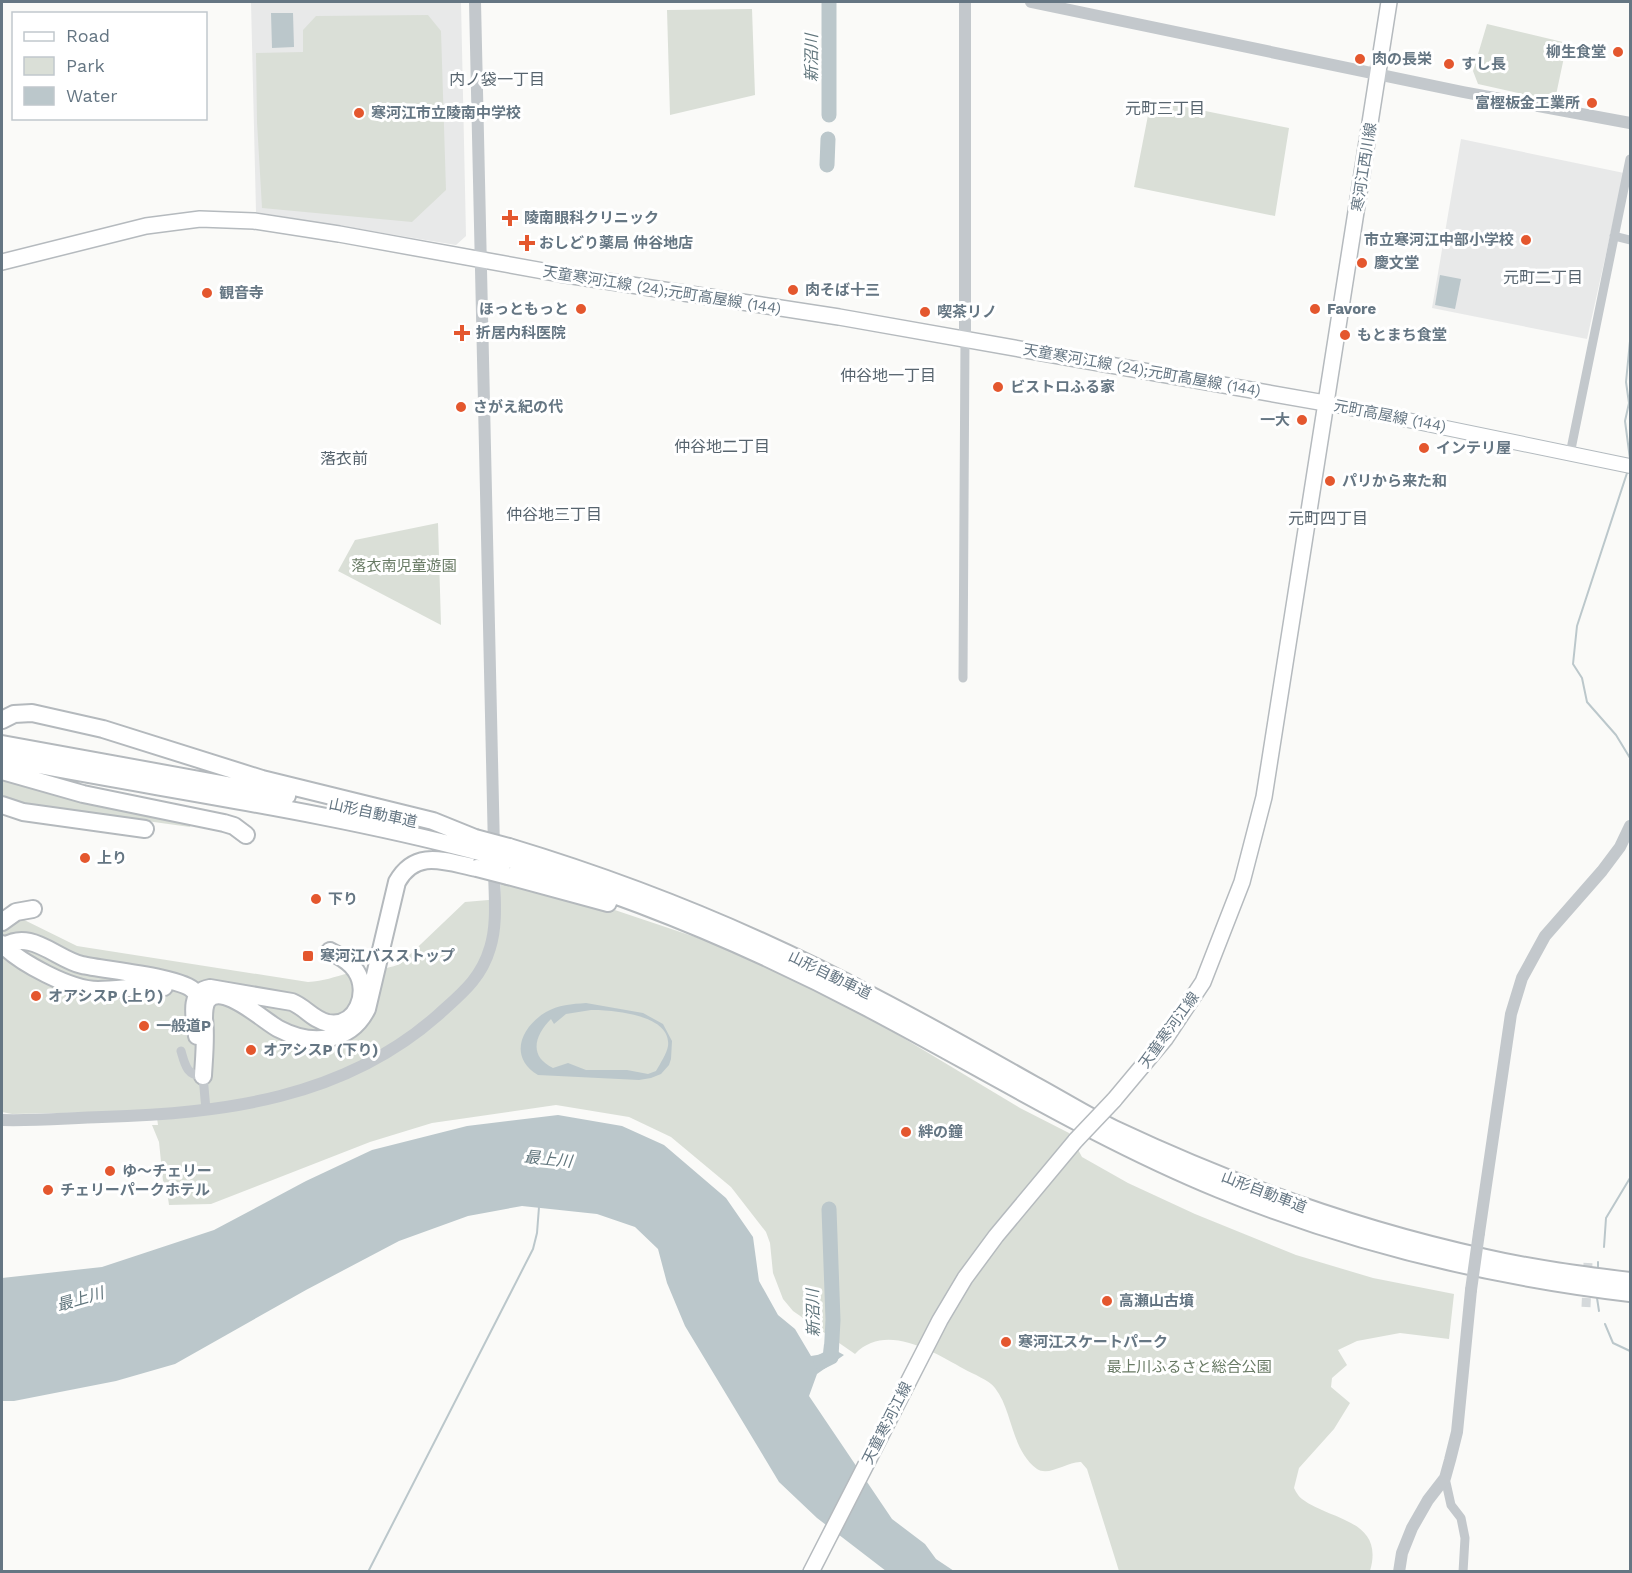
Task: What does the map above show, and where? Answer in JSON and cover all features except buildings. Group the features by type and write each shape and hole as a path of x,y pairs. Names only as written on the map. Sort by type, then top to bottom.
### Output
{"highway":[{"path":"2,720 7,716 22,713 74,722 262,779 433,821 476,844"},
{"name":"山形自動車道","path":"2,744 386,815 476,844 508,861 551,873 628,900 816,974"},
{"name":"山形自動車道","path":"2,758 476,844"},
{"path":"2,771 93,796 224,823 234,826 246,836"},
{"path":"2,805 23,812 145,830"},
{"path":"203,1076 204,1019 207,1002 212,997 217,996 240,1002 280,1030 299,1037 329,1038 348,1032 362,1019 367,1009 394,891 402,873 414,863 429,859 477,868 508,861"},
{"name":"山形自動車道","path":"508,861 562,863 685,908 1111,1127 1274,1197 1333,1218 1424,1244 1490,1259 1630,1281"},
{"path":"2,922 16,912 33,909"},
{"path":"2,946 17,942 34,943 79,964 184,983 191,987 197,995 204,1019"},
{"path":"2,946 57,979 77,986 97,990 154,986 171,988 188,1001 197,1036"},
{"path":"203,1076 194,1006 197,995 205,989 216,988 292,1002 300,1005 320,1021 328,1023 345,1021 357,1010 362,984 355,968 330,951"},
{"name":"山形自動車道","path":"838,985 1103,1136 1218,1189 1331,1230 1422,1257 1577,1287 1630,1293"}],"main road":[{"name":"寒河江西川線","path":"1325,403 1389,2"},
{"name":"天童寒河江線 (24);元町高屋線 (144)","path":"2,262 146,226 200,219 265,222 482,261 839,317 1325,403"},
{"name":"元町高屋線 (144)","path":"1325,403 1630,466"},
{"name":"天童寒河江線","path":"812,1571 965,1278 1040,1184 1165,1039 1203,982 1242,882 1264,797 1325,403"}],"street":[{"path":"2,1120 121,1116 206,1110 253,1103 313,1088 395,1047 424,1027 476,980 490,949 494,929 493,809 475,2"},
{"path":"963,678 965,2"},
{"path":"1031,2 1630,123"},
{"path":"1570,454 1630,159"},
{"path":"1614,236 1630,240"},
{"path":"1399,1572 1402,1553 1412,1528 1428,1500 1445,1478 1457,1432 1479,1233 1511,1014 1522,978 1545,936 1602,871 1620,847 1630,826"},
{"path":"181,1051 190,1073 203,1076 206,1110"},
{"path":"1445,1478 1451,1505 1461,1518 1465,1538 1463,1572"}],"shaded area":[{"name":"寒河江市立陵南中学校","path":"251,2 461,2 466,236 456,245 256,212"},
{"name":"市立寒河江中部小学校","path":"1461,139 1624,173 1587,339 1432,308"}],"green space":[{"path":"752,9 755,95 670,115 667,10"},
{"name":"寒河江市立陵南中学校","path":"428,15 441,31 446,190 412,222 262,208 256,53 303,52 303,30 316,16"},
{"path":"1487,24 1567,43 1556,95 1550,100 1478,84 1473,71"},
{"path":"1151,100 1289,128 1275,216 1134,187"},
{"name":"落衣南児童遊園","path":"438,523 441,625 338,571 355,540"},
{"path":"2,778 191,824 190,827 2,801"},
{"name":"最上川ふるさと総合公園","path":"501,881 591,902 719,945 770,966 895,1033 1020,1108 1069,1133 1082,1157 1128,1183 1195,1214 1296,1255 1373,1278 1454,1294 1449,1339 1400,1333 1357,1341 1338,1350 1347,1365 1332,1378 1331,1387 1350,1403 1334,1429 1299,1468 1294,1488 1300,1497 1352,1524 1363,1531 1370,1541 1373,1554 1370,1571 1119,1571 1087,1469 1081,1462 1047,1471 1037,1469 1022,1452 1001,1397 995,1388 985,1380 938,1355 924,1348 895,1340 881,1340 867,1345 855,1354 793,1311 783,1299 773,1273 770,1243 766,1232 731,1187 671,1137 629,1117 556,1105 432,1123 370,1142 211,1204 169,1205 166,1184 163,1181 159,1142 152,1125 158,1125 156,1111 12,1114 2,1112 2,909 77,946 308,982 400,964 465,902 500,899"}],"water":[{"path":"271,13 293,13 294,47 272,48"},
{"path":"1440,275 1461,279 1455,309 1435,305"},
{"path":"586,1003 643,1013 663,1024 672,1041 669,1065 661,1074 639,1080 538,1075 529,1068 523,1060 521,1042 537,1018 560,1006","holes":["600,1010 638,1016 660,1027 667,1035 668,1046 656,1071 648,1074 627,1070 586,1070 568,1063 553,1068 540,1058 537,1051 538,1038 551,1019 554,1024 566,1014"]},
{"name":"最上川","path":"558,1115 622,1126 664,1145 726,1198 753,1237 759,1281 778,1315 795,1329 811,1356 823,1354 824,1344 844,1355 817,1374 809,1396 892,1519 925,1544 936,1559 954,1571 886,1571 817,1518 779,1482 685,1326 667,1283 658,1249 635,1227 597,1214 522,1206 468,1216 399,1241 306,1290 175,1364 116,1381 14,1401 2,1401 2,1278 102,1267 214,1230 306,1181 372,1150 467,1126"}],"waterway":[{"name":"新沼川","path":"829,2 829,115"},
{"name":"新沼川","path":"827,165 828,139"},
{"path":"1630,341 1626,382 1629,403 1625,421 1630,459"},
{"path":"1627,473 1577,626 1573,664 1582,678 1587,702 1616,735 1630,758"},
{"path":"1604,1247 1606,1218 1630,1178"},
{"path":"368,1572 533,1249 539,1207"},
{"name":"新沼川","path":"821,1362 831,1357 833,1320 829,1209"},
{"path":"1598,1262 1598,1268"},
{"path":"1597,1298 1599,1311"},
{"path":"1605,1324 1613,1343 1630,1351"}],"tunnel":[{"path":"1586,1307 1588,1263"}],"place":[{"name":"柳生食堂","path":"1618,52"},
{"name":"肉の長栄","path":"1360,59"},
{"name":"すし長","path":"1449,64"},
{"name":"富樫板金工業所","path":"1592,103"},
{"name":"寒河江市立陵南中学校","path":"359,113"},
{"name":"陵南眼科クリニック","path":"510,218"},
{"name":"市立寒河江中部小学校","path":"1526,240"},
{"name":"おしどり薬局 仲谷地店","path":"527,243"},
{"name":"慶文堂","path":"1362,263"},
{"name":"肉そば十三","path":"793,290"},
{"name":"観音寺","path":"207,293"},
{"name":"ほっともっと","path":"581,309"},
{"name":"Favore","path":"1315,309"},
{"name":"喫茶リノ","path":"925,312"},
{"name":"折居内科医院","path":"462,333"},
{"name":"もとまち食堂","path":"1345,335"},
{"name":"ビストロふる家","path":"998,387"},
{"name":"さがえ紀の代","path":"461,407"},
{"name":"一大","path":"1302,420"},
{"name":"インテリ屋","path":"1424,448"},
{"name":"パリから来た和","path":"1330,481"},
{"name":"上り","path":"85,858"},
{"name":"下り","path":"316,899"},
{"name":"寒河江バスストップ","path":"308,956"},
{"name":"オアシスP (上り)","path":"36,996"},
{"name":"一般道P","path":"144,1026"},
{"name":"オアシスP (下り)","path":"251,1050"},
{"name":"絆の鐘","path":"906,1132"},
{"name":"ゆ～チェリー","path":"110,1171"},
{"name":"チェリーパークホテル","path":"48,1190"},
{"name":"高瀬山古墳","path":"1107,1301"},
{"name":"寒河江スケートパーク","path":"1006,1342"}],"district":[{"name":"内ノ袋一丁目","path":"497,79"},
{"name":"元町三丁目","path":"1165,108"},
{"name":"元町二丁目","path":"1543,277"},
{"name":"仲谷地一丁目","path":"888,375"},
{"name":"仲谷地二丁目","path":"722,446"},
{"name":"落衣前","path":"344,458"},
{"name":"仲谷地三丁目","path":"554,514"},
{"name":"元町四丁目","path":"1328,518"}]}
